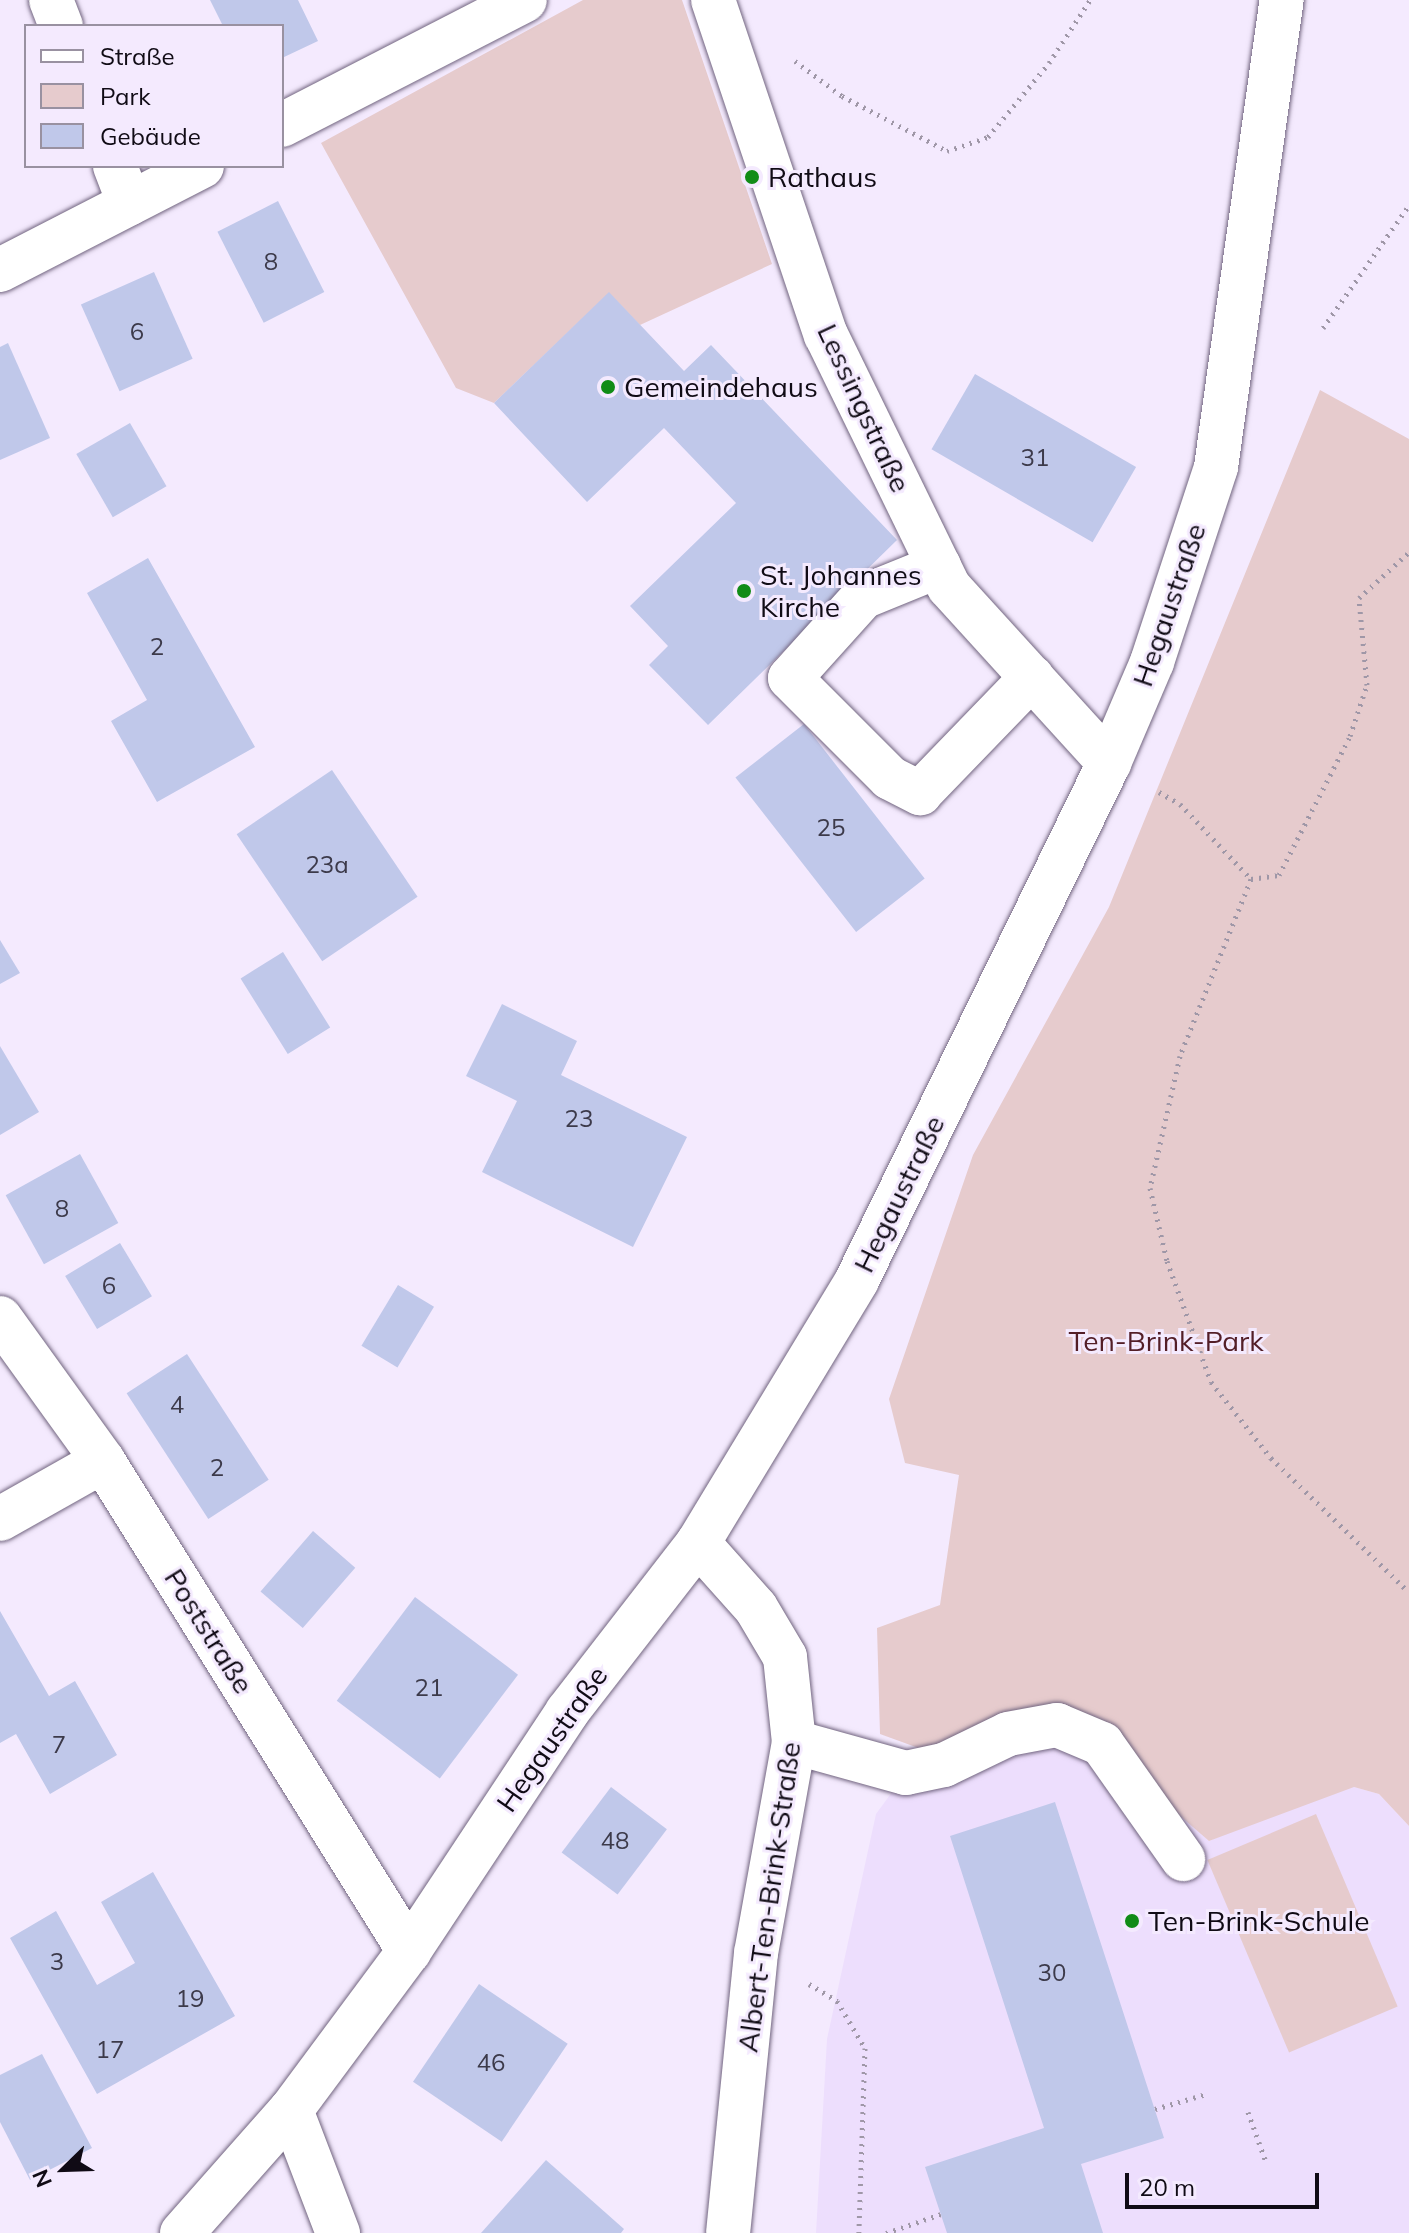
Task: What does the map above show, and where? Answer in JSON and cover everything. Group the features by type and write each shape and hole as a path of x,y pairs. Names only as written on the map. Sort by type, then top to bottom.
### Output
{"street":[{"path":"51,0 60,24"},
{"path":"284,124 525,0"},
{"name":"Lessingstraße","path":"713,0 826,335 949,587 1109,763"},
{"name":"Hegaustraße","path":"182,2233 291,2110 409,1951 567,1712 698,1543 857,1280 1109,763 1152,662 1216,467 1282,0"},
{"path":"0,270 122,185 194,168"},
{"path":"939,566 863,597 790,678 890,778 920,793 1032,677"},
{"name":"Poststraße","path":"0,1318 103,1461 409,1951"},
{"path":"0,1519 103,1461"},
{"name":"Albert-Ten-Brink-Straße","path":"698,1543 756,1608 785,1657 794,1742 756,1953 728,2233"},
{"path":"794,1742 906,1773 944,1765 1008,1734 1057,1725 1102,1744 1183,1859"},
{"path":"291,2110 338,2233"}],"path":[{"path":"793,59 842,96 947,151 988,137 1049,63 1090,0"},
{"path":"1323,328 1409,205"},
{"path":"1251,879 1279,875 1350,736 1367,685 1359,598 1409,552"},
{"path":"1109,763 1180,804 1251,879"},
{"path":"1251,879 1180,1056 1150,1188 1167,1261 1211,1382 1271,1458 1409,1592"},
{"path":"756,1953 837,2001 865,2048 859,2233"},
{"path":"1155,2109 1206,2094"},
{"path":"1248,2112 1266,2162"},
{"path":"886,2233 941,2214"}],"shaded area":[{"name":"Ten-Brink-Schule","path":"1062,1706 1209,1841 1329,1790 1354,1787 1379,1794 1409,1826 1409,2233 816,2233 827,2039 876,1814 906,1773"}],"green space":[{"path":"583,0 682,0 772,264 640,325 609,293 494,403 456,388 321,143"},
{"name":"Ten-Brink-Park","path":"1320,390 1409,439 1409,1826 1379,1794 1354,1787 1209,1841 1163,1801 1119,1738 924,1750 880,1734 877,1628 940,1605 959,1475 905,1463 889,1399 973,1155 1109,907"},
{"path":"1316,1814 1398,2006 1289,2052 1207,1860"}],"building":[{"path":"210,0 298,0 318,41 284,57 284,24 222,24"},
{"path":"278,201 324,292 264,323 217,232"},
{"path":"154,272 193,359 120,391 81,305"},
{"path":"609,292 684,371 711,345 897,540 708,725 649,665 668,646 630,606 736,503 664,428 587,502 494,403"},
{"path":"8,343 50,438 0,460 0,347"},
{"path":"975,374 1136,467 1093,542 932,449"},
{"path":"130,423 166,486 113,517 76,454"},
{"path":"148,558 255,747 157,802 111,721 147,700 87,593"},
{"path":"804,724 925,878 856,932 735,778"},
{"path":"332,770 418,897 322,961 237,834"},
{"path":"0,940 20,973 0,984"},
{"path":"283,952 330,1027 288,1054 241,978"},
{"path":"502,1004 577,1041 561,1075 687,1137 633,1247 482,1172 517,1101 466,1076"},
{"path":"0,1046 39,1112 0,1135"},
{"path":"80,1154 118,1223 44,1264 6,1195"},
{"path":"120,1243 152,1296 97,1329 65,1276"},
{"path":"398,1285 434,1307 397,1367 361,1346"},
{"path":"187,1354 269,1480 208,1519 127,1393"},
{"path":"313,1531 355,1568 303,1628 261,1591"},
{"path":"415,1597 518,1675 440,1778 337,1701"},
{"path":"0,1611 49,1696 75,1681 117,1755 50,1794 16,1734 0,1743"},
{"path":"611,1787 667,1829 618,1895 562,1852"},
{"path":"1055,1802 1164,2138 1081,2164 1103,2233 947,2233 925,2167 1044,2128 950,1836"},
{"path":"153,1872 235,2016 97,2094 10,1938 56,1911 97,1985 135,1963 101,1902"},
{"path":"479,1984 568,2044 502,2142 413,2082"},
{"path":"42,2054 92,2148 30,2180 0,2122 0,2075"},
{"path":"546,2160 624,2229 621,2233 481,2233"}],"place":[{"name":"Rathaus","path":"752,177"},
{"name":"Gemeindehaus","path":"608,387"},
{"name":"St. Johannes Kirche","path":"744,591"},
{"name":"Ten-Brink-Schule","path":"1132,1921"}]}
